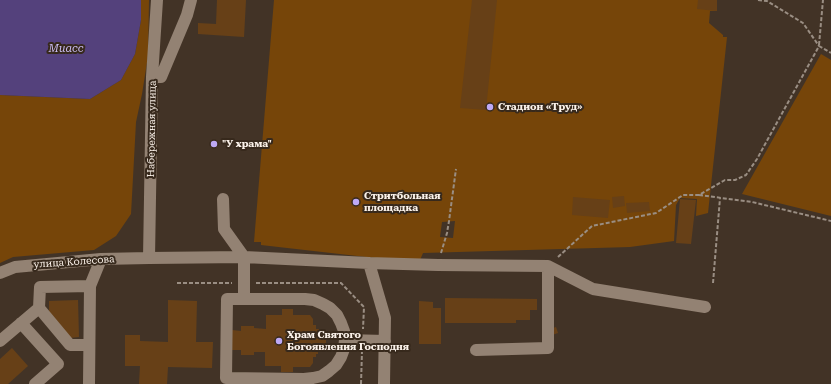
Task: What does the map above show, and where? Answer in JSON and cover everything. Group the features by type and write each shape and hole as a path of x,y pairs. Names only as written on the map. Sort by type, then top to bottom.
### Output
{"street":[{"name":"Набережная улица","path":"149,258 152,77 156,0"},
{"path":"152,77 161,77 188,15 191,0"},
{"path":"223,199 224,229 244,257 244,299"},
{"name":"улица Колесова","path":"0,273 15,267 101,259 149,258 244,257 369,263 548,266"},
{"path":"89,384 90,286 101,259"},
{"path":"369,263 386,318 384,384"},
{"path":"476,350 548,348 548,266 592,289 706,307"},
{"path":"89,345 70,345 39,308 40,287 90,286"},
{"path":"227,299 314,300 330,308 336,315 341,322 345,340 341,357 332,368 322,376 304,379 226,378 227,299"},
{"path":"0,341 39,308"},
{"path":"21,323 58,364 35,384"},
{"path":"345,340 385,341"}],"path":[{"path":"758,0 767,1 803,23 819,46 831,53"},
{"path":"699,195 725,180 735,180 746,175 757,159 819,46 823,0"},
{"path":"438,265 447,233 456,169"},
{"path":"548,266 592,226 656,213 683,195 699,195 752,202 831,221"},
{"path":"713,283 720,198"}],"shaded area":[{"path":"141,0 149,0 148,56 136,122 131,214 116,236 94,250 13,257 0,263 0,95 90,99 121,80 135,54 141,20"},
{"name":"Стадион «Труд»","path":"274,0 717,0 717,11 710,11 709,23 723,35 723,37 727,37 708,213 696,216 697,199 680,198 676,205 674,241 630,247 423,253 420,260 375,258 261,245 261,242 254,242","holes":["455,221 453,238 440,237 442,222"]},
{"path":"821,54 831,60 831,216 742,194"}],"water":[{"name":"Миасс","path":"0,0 141,0 141,20 135,54 121,80 90,99 0,95"}],"building":[{"path":"217,0 246,0 244,37 198,34 198,23 216,24"},
{"path":"472,0 497,0 486,110 460,108"},
{"path":"698,0 717,0 717,11 697,9"},
{"path":"624,196 625,206 613,208 612,197"},
{"path":"573,197 610,200 608,218 572,215"},
{"path":"680,199 696,200 691,244 676,243"},
{"path":"649,202 650,211 627,213 626,203"},
{"path":"445,298 537,299 537,310 530,310 530,320 516,320 516,323 445,323"},
{"path":"78,300 79,337 70,338 49,313 49,301"},
{"path":"168,300 197,301 196,342 213,342 212,368 168,367 167,384 139,384 140,366 125,366 125,335 140,335 140,341 168,342"},
{"path":"419,301 433,302 433,308 441,308 441,344 419,344"},
{"name":"Храм Святого Богоявления Господня","path":"282,309 293,309 293,315 310,315 313,319 313,325 316,325 316,329 319,329 319,333 322,333 326,337 326,345 322,349 318,349 318,354 316,354 316,357 313,357 313,363 310,367 293,367 293,372 281,372 281,366 265,366 265,352 254,352 254,355 241,355 241,350 232,350 232,330 241,331 241,326 254,326 254,328 266,329 266,315 282,315"},
{"path":"556,327 558,333 552,335 550,329"},
{"path":"12,348 28,366 8,384 0,384 0,359"}],"place":[{"name":"Стадион «Труд»","path":"490,107"},
{"name":"\"У храма\"","path":"214,144"},
{"name":"Стритбольная площадка","path":"356,202"},
{"name":"Храм Святого Богоявления Господня","path":"279,341"}]}
